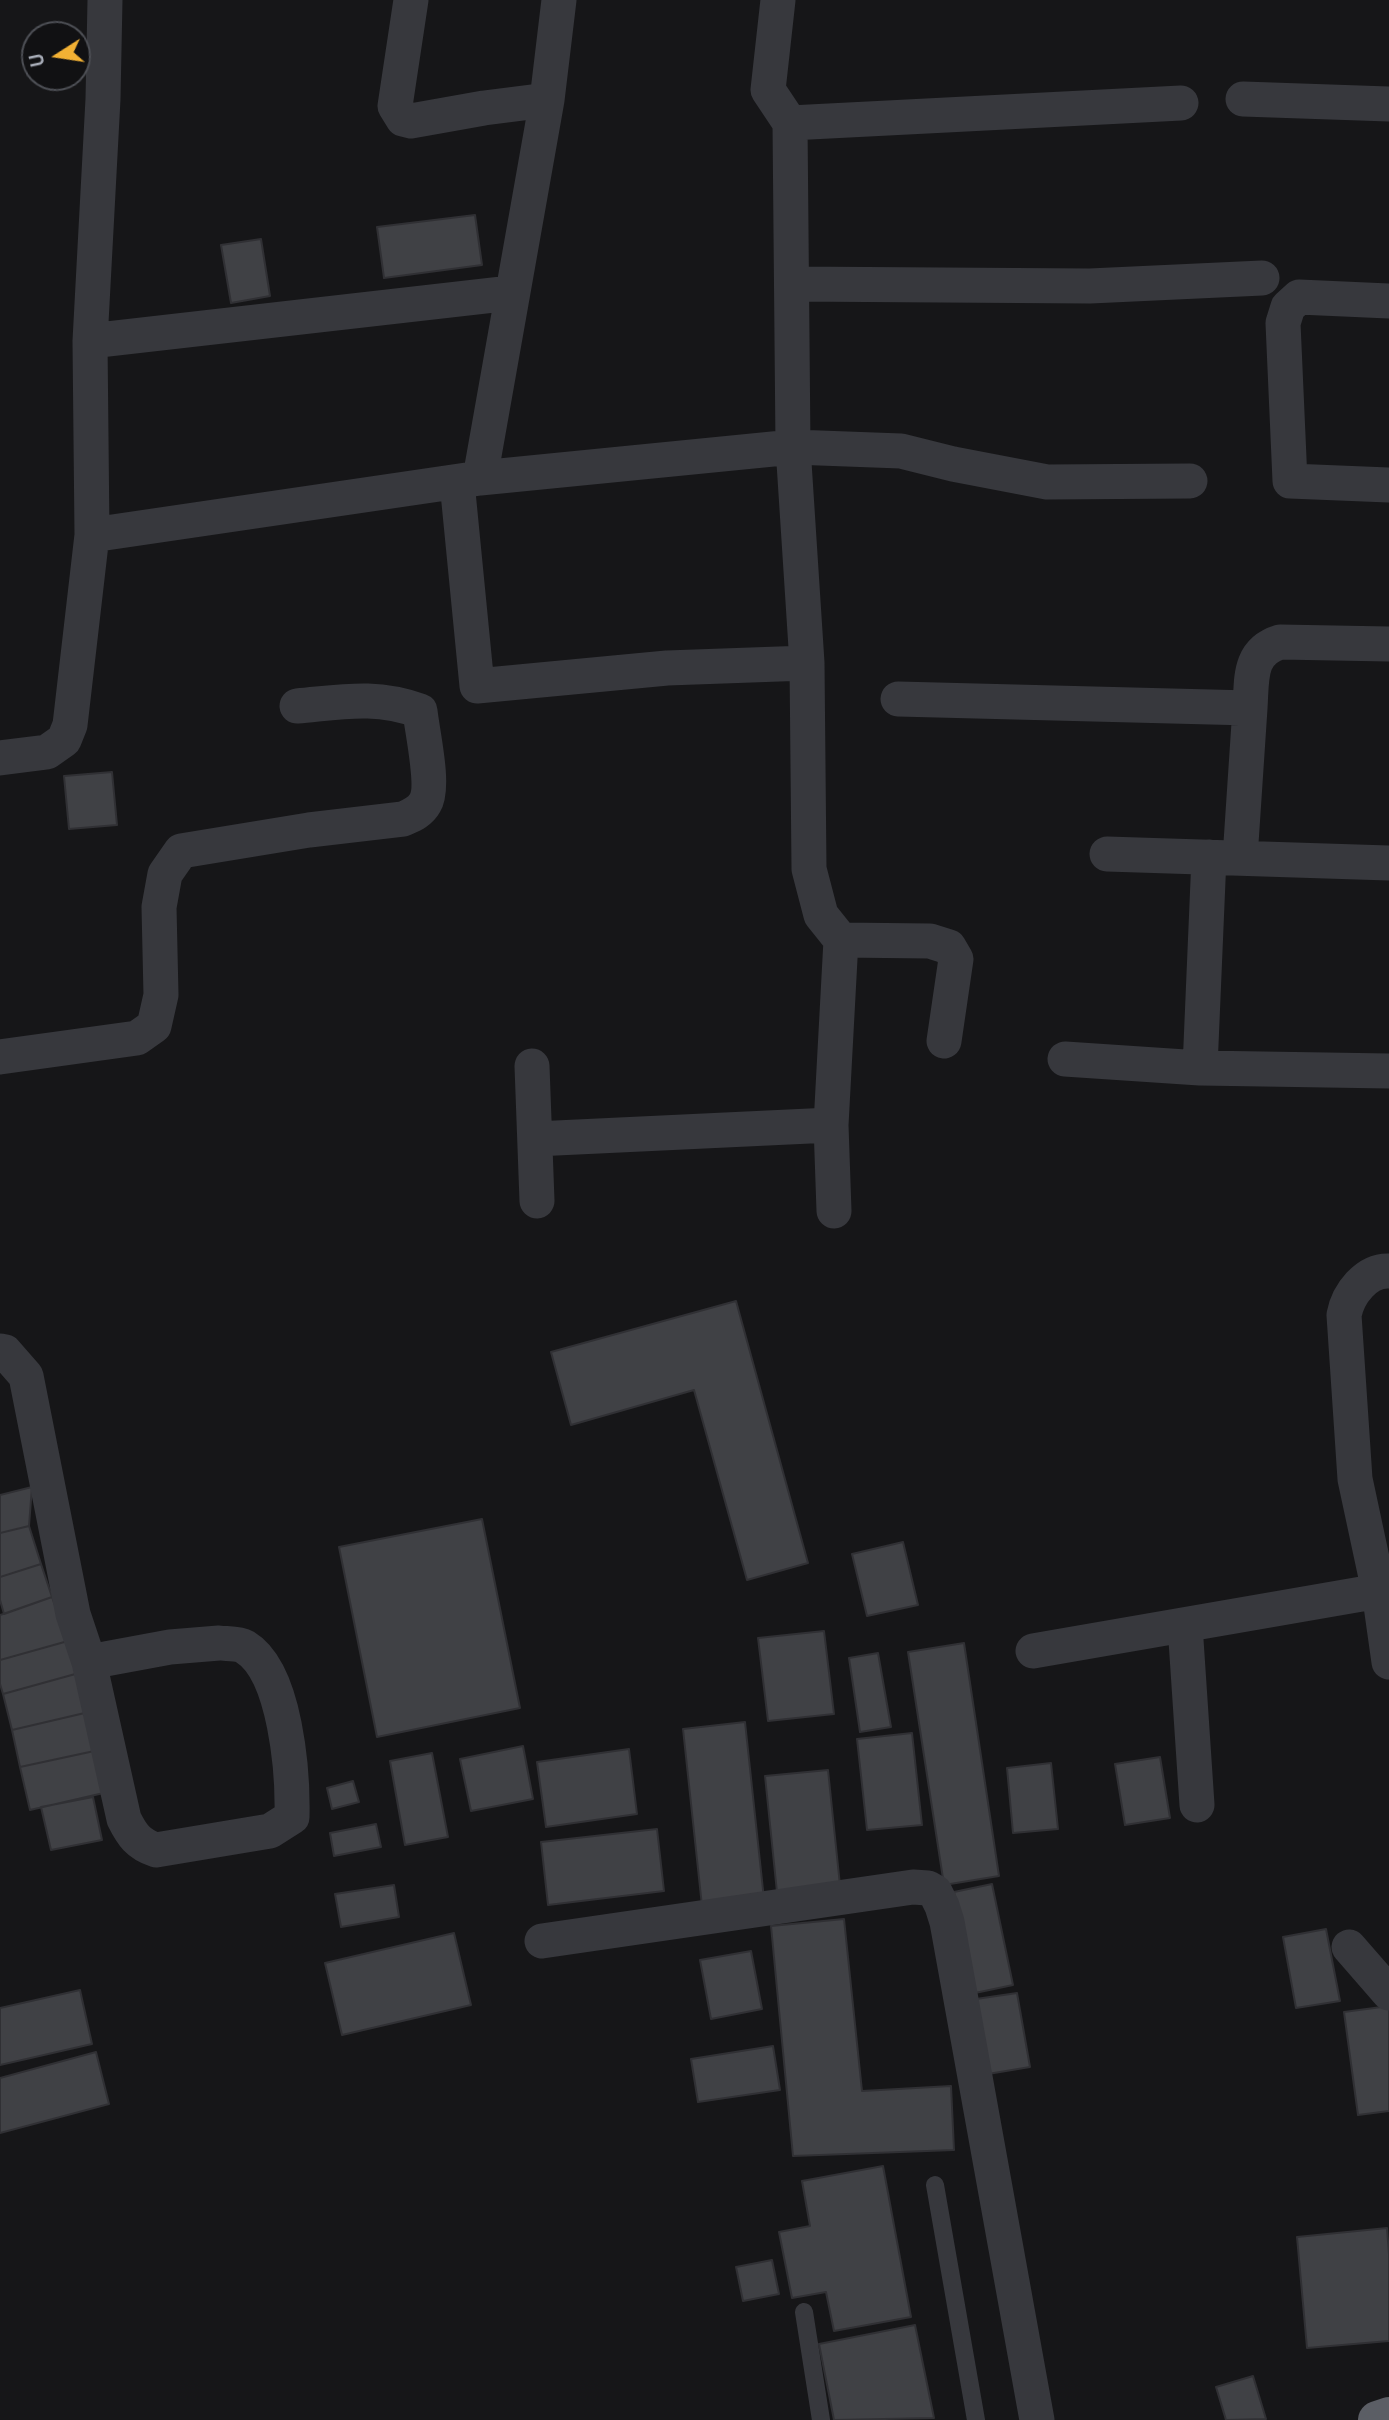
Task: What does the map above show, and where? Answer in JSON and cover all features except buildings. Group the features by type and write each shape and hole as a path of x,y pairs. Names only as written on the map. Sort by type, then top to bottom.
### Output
{"highway":[{"path":"1377,2420 1389,2416"}],"street":[{"path":"0,758 47,752 64,740 70,725 92,535 90,341 103,99 105,0"},
{"path":"411,0 395,106 403,119 411,121 547,100"},
{"path":"559,0 547,100 511,293 469,480 477,686 667,667 807,663"},
{"path":"778,0 768,90 790,123 793,447 807,663 809,869 821,915 841,940 831,1125 834,1211"},
{"path":"1242,99 1389,104"},
{"path":"790,123 1181,103"},
{"path":"792,284 1090,286 1262,278"},
{"path":"90,341 511,293"},
{"path":"1389,302 1299,297 1288,307 1283,323 1290,481 1389,485"},
{"path":"92,535 469,480 793,447 901,451 1047,482 1190,481"},
{"path":"1200,1068 1225,857 1255,662 1265,646 1280,642 1389,644"},
{"path":"898,699 1250,708"},
{"path":"0,1057 137,1038 155,1026 161,995 159,907 165,874 181,851 309,830 403,819 417,813 426,802 429,784 420,711 399,703 377,700 297,706"},
{"path":"1107,854 1389,863"},
{"path":"841,940 930,941 949,947 956,960 944,1041"},
{"path":"1065,1059 1200,1068 1389,1071"},
{"path":"532,1066 537,1201"},
{"path":"535,1139 831,1125"},
{"path":"1389,1271 1380,1271 1360,1284 1347,1301 1344,1315 1356,1479 1389,1662"},
{"path":"0,1350 5,1352 26,1376 51,1490 73,1614 89,1662 124,1819 133,1838 156,1850 270,1831 292,1816 292,1783 279,1701 268,1673 257,1656 243,1645 219,1643 170,1647 89,1662"},
{"path":"1033,1651 1378,1591"},
{"path":"1185,1625 1197,1805"},
{"path":"542,1941 913,1887 928,1888 935,1892 947,1922 960,1987 1037,2420"},
{"path":"1349,1947 1389,1993"}],"lane":[{"path":"935,2185 976,2420"},
{"path":"804,2312 821,2420"}]}
